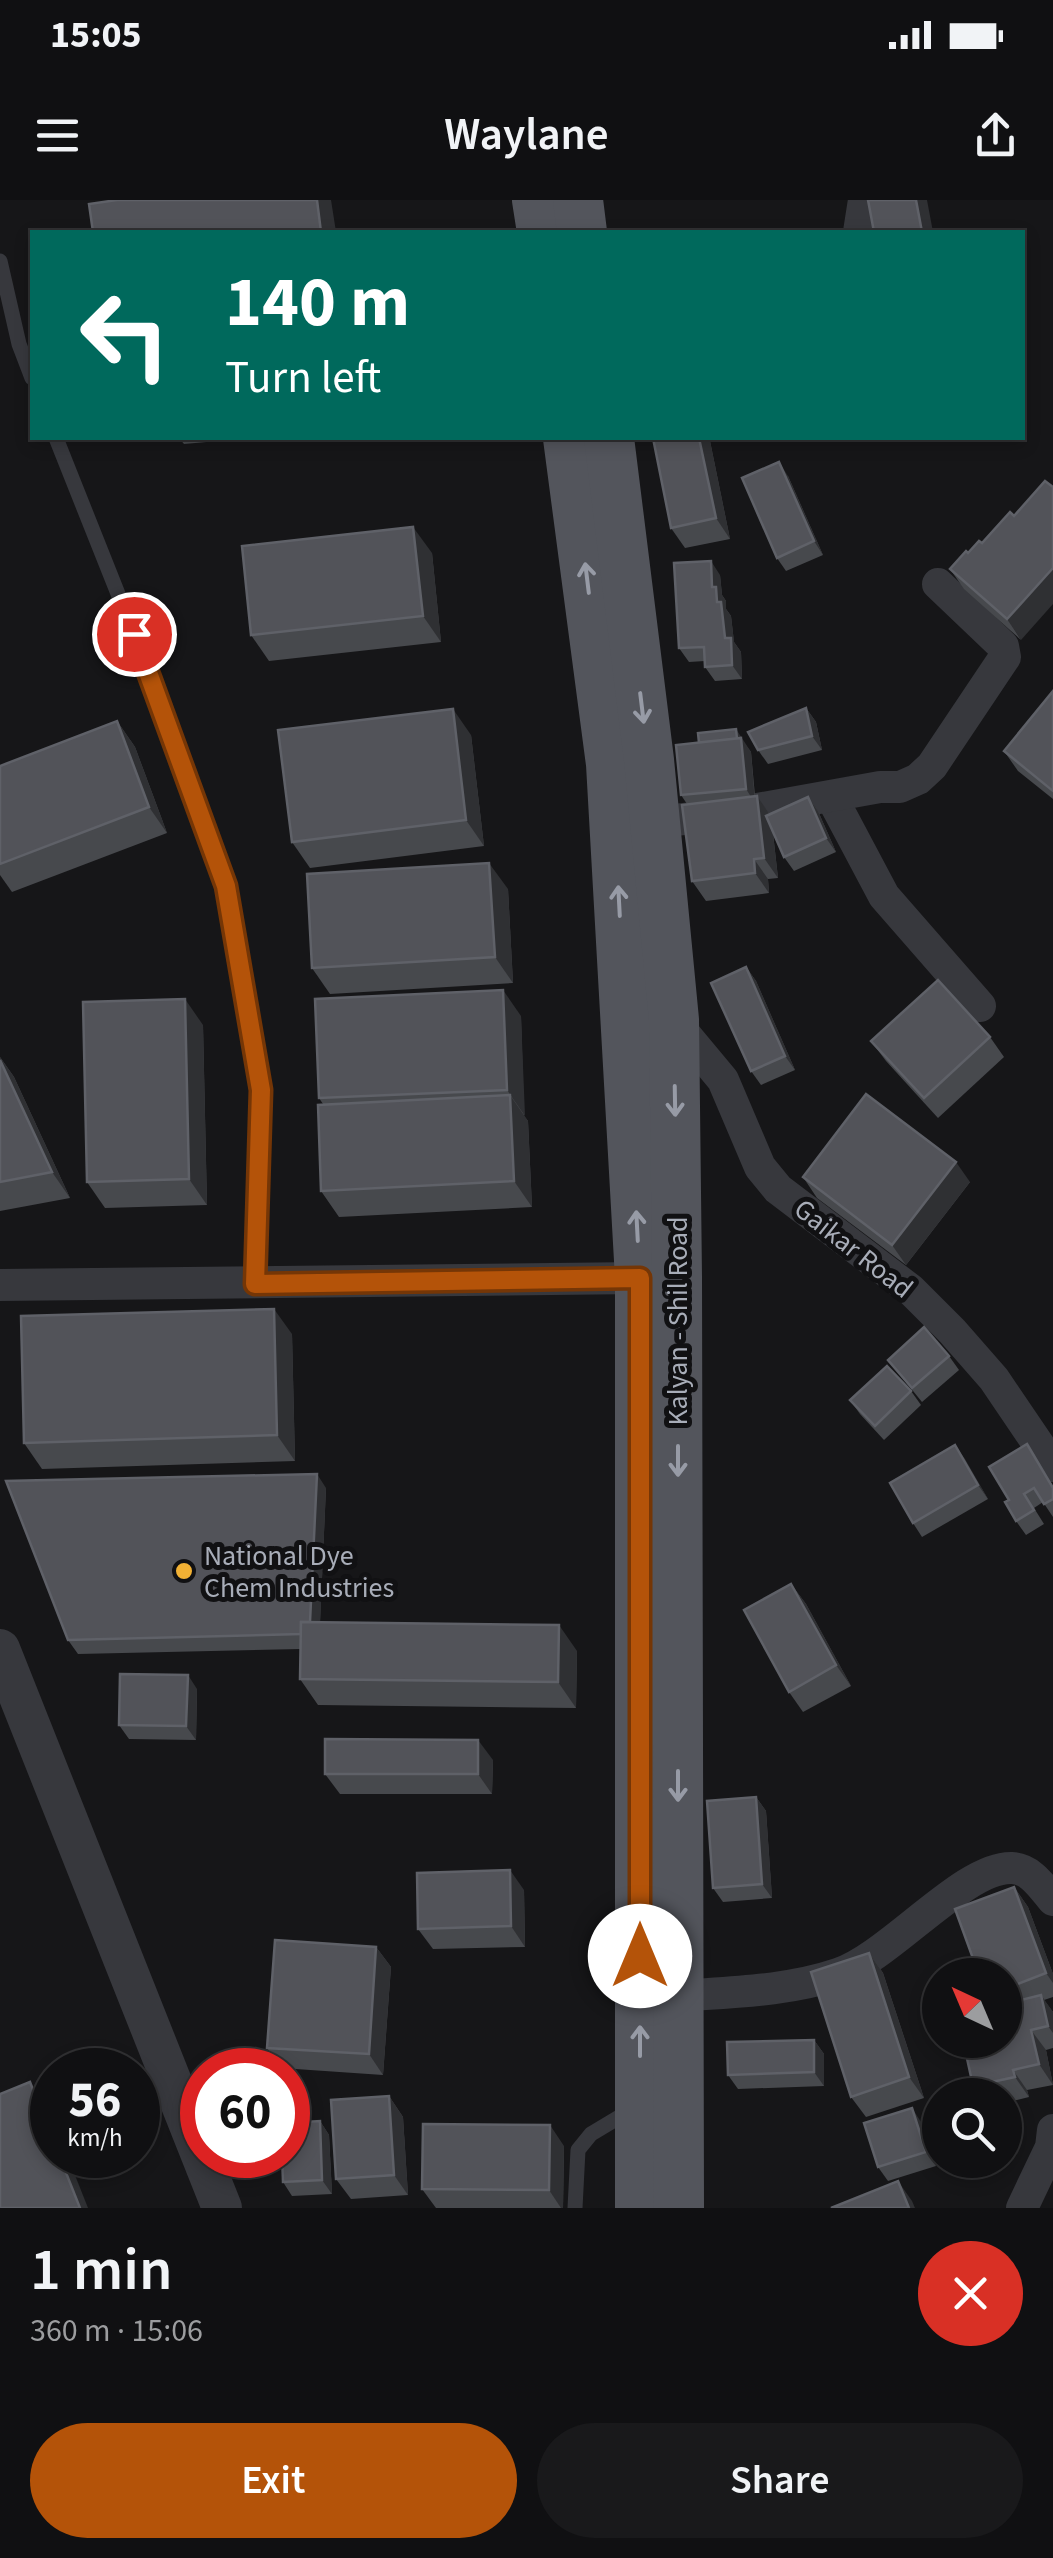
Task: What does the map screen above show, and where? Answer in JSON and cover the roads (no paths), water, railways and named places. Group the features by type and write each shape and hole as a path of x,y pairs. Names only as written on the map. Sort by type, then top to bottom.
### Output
{"main road":[{"path":"538,200 542,230"},
{"path":"578,200 582,230"},
{"name":"Kalyan - Shil Road","path":"568,440 649,1020 678,1277 679,1996 660,2193"},
{"name":"Kalyan - Shil Road","path":"609,440 654,822 640,1278 640,2102 660,2193"}],"street":[{"path":"859,230 864,200"},
{"path":"654,822 900,787 918,779 932,766 1005,657 1003,646 938,584"},
{"path":"832,798 884,896 980,1006"},
{"name":"Gaikar Road","path":"649,1020 723,1080 760,1167 778,1190 910,1290 952,1331 994,1380 1053,1466"},
{"path":"0,1285 640,1278"},
{"path":"0,1649 222,2208"},
{"path":"679,1996 802,1983 841,1974 887,1947 976,1878 1012,1868 1034,1876 1053,1900"},
{"path":"1022,2208 1052,2142"}],"lane":[{"path":"0,261 19,344 30,373"},
{"path":"57,440 134,634 226,886 261,1090 255,1284"},
{"path":"574,2208 578,2150 591,2134 623,2117 640,2102"}],"place":[{"name":"National Dye Chem Industries","path":"184,1571"}]}
